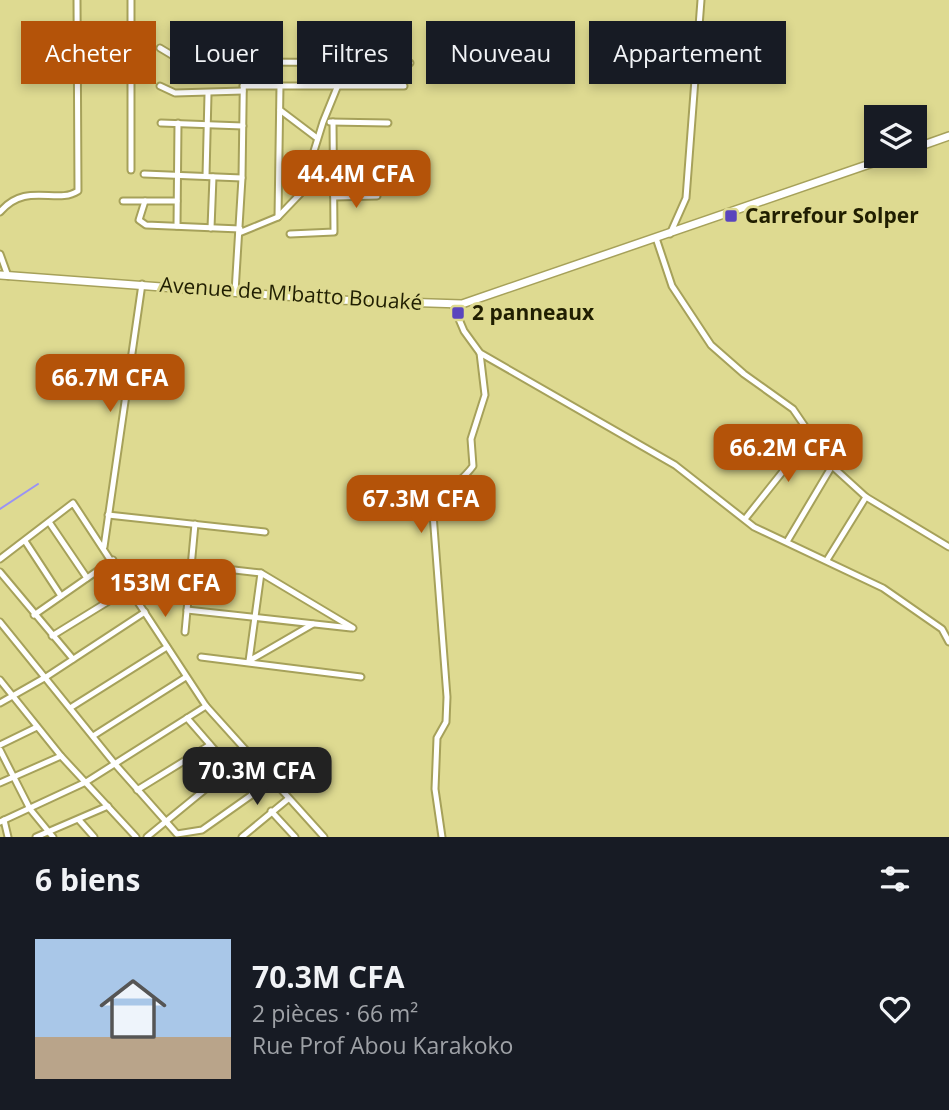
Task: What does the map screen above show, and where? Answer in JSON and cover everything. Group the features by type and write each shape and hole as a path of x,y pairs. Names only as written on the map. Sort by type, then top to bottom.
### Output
{"street":[{"path":"0,212 28,195 67,195 78,191 77,0"},
{"path":"131,0 131,170"},
{"path":"670,233 686,198 701,0"},
{"path":"160,48 170,54"},
{"path":"235,292 240,231 243,84"},
{"path":"278,217 280,85"},
{"path":"160,86 175,93 208,93 280,85 404,86"},
{"path":"145,201 139,220 146,225 240,231 278,217 301,192 317,138 338,85"},
{"path":"208,93 206,124 211,228"},
{"path":"280,110 317,138"},
{"path":"161,122 243,126"},
{"path":"323,122 388,123"},
{"path":"290,234 334,232 333,122"},
{"path":"177,123 177,226"},
{"path":"927,144 949,136"},
{"path":"311,158 384,160"},
{"name":"Avenue de M'batto Bouaké","path":"4,276 453,305 478,300 864,166"},
{"path":"144,174 242,178"},
{"path":"334,197 377,197"},
{"path":"123,201 177,201"},
{"path":"656,238 672,286 711,345 744,374 793,409 832,466 866,497 949,547"},
{"path":"0,254 4,276"},
{"path":"104,547 142,284"},
{"path":"453,305 464,331 480,353 675,465 754,527 788,540 883,588 942,629 949,642"},
{"path":"442,837 435,789 437,738 446,722 447,697 433,514 438,501 455,488 473,466 471,439 485,395 480,353"},
{"path":"745,519 811,436"},
{"path":"788,540 832,466"},
{"path":"827,560 866,497"},
{"path":"0,559 74,503 206,706 247,755 324,837"},
{"path":"108,515 265,532"},
{"path":"49,522 87,578"},
{"path":"185,632 195,524"},
{"path":"25,541 61,596"},
{"path":"34,615 113,560"},
{"path":"187,610 353,628 261,573 191,565"},
{"path":"0,572 73,659"},
{"path":"249,661 261,573"},
{"path":"52,636 130,588"},
{"path":"0,703 46,677 145,612"},
{"path":"0,622 115,764 177,834 202,830 253,793 187,718"},
{"path":"249,661 314,624"},
{"path":"70,708 167,647"},
{"path":"201,657 361,677"},
{"path":"93,736 186,677"},
{"path":"0,680 61,756 136,837"},
{"path":"8,837 2,821 86,782 206,706"},
{"path":"37,727 0,748 30,809 51,835"},
{"path":"137,790 210,745"},
{"path":"147,837 247,755"},
{"path":"0,782 61,756"},
{"path":"242,837 288,799"},
{"path":"37,837 51,835 107,806"},
{"path":"271,811 292,836"},
{"path":"79,820 94,837"}],"waterway":[{"path":"0,509 38,484"}],"place":[{"name":"Carrefour Solper","path":"731,216"},
{"name":"2 panneaux","path":"458,313"}]}
